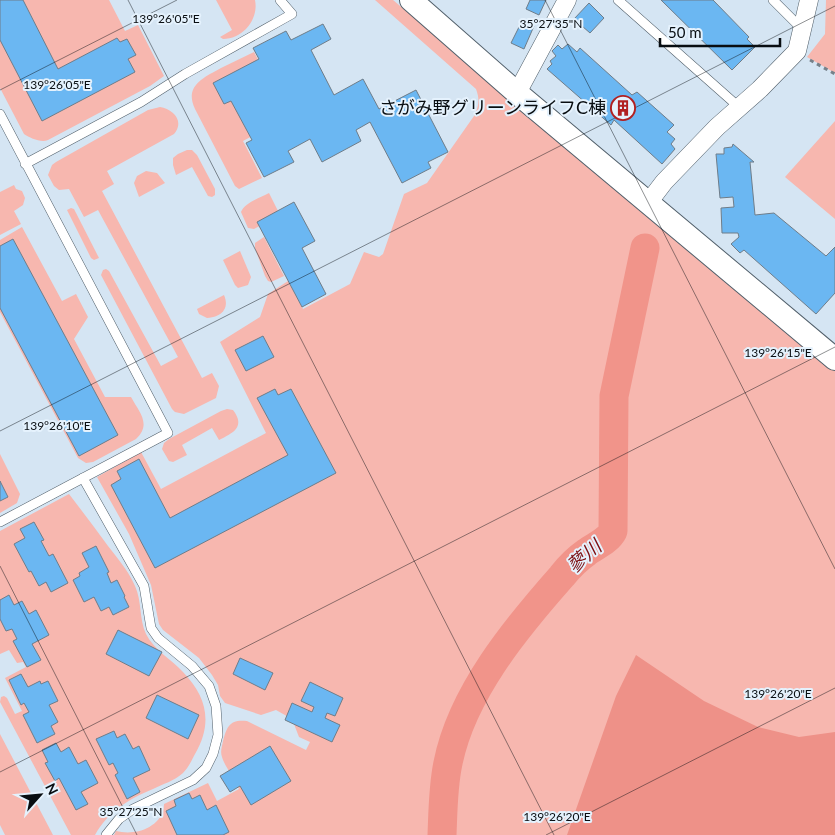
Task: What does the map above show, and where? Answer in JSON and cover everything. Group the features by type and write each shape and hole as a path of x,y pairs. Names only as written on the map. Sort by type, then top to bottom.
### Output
{"street":[{"path":"411,0 518,93 835,359"},
{"path":"518,93 567,0"},
{"path":"648,202 664,182 717,127 740,108 797,51 809,0"}],"lane":[{"path":"25,164 141,102 185,74 292,14 280,0"},
{"path":"618,0 740,108"},
{"path":"773,0 802,29"},
{"path":"0,114 168,433 0,522"},
{"path":"83,478 144,586 151,628 158,638 192,666 208,686 216,706 218,735 213,754 206,768 193,780 133,809 119,819 106,835"}],"path":[{"path":"797,51 835,74"}],"shaded area":[{"path":"0,0 109,0 125,31 138,25 164,76 150,86 48,140 29,137 24,134 0,88"},
{"path":"216,0 255,0 256,7 252,21 243,32 230,38 223,39 220,37 232,30"},
{"path":"375,0 393,0 835,371 835,835 114,835 116,831 131,832 149,827 158,820 164,804 208,783 217,801 239,789 221,753 226,731 233,722 247,721 306,750 310,742 299,737 292,719 276,710 261,715 225,703 220,696 218,685 199,658 163,630 159,624 151,585 129,534 97,477 141,452 161,489 266,433 220,342 260,317 268,294 288,281 303,309 350,284 364,252 379,257 383,254 404,194 427,183 474,116 478,103 476,89"},
{"path":"826,0 835,0 835,73 807,57 825,34"},
{"path":"254,52 288,117 243,141 262,178 239,189 235,186 195,109 192,94 202,79"},
{"path":"160,107 169,110 176,116 178,125 174,134 107,171 114,184 102,191 202,378 212,373 219,386 216,398 184,414 175,412 172,409 101,275 103,270 109,271 161,366 178,357 98,210 84,217 69,189 59,190 54,186 48,175 52,165 56,162 148,110"},
{"path":"835,121 835,219 785,177"},
{"path":"187,150 192,150 197,155 215,189 215,195 212,197 208,196 192,167 176,175 173,158"},
{"path":"146,171 157,173 165,183 139,197 134,183 137,176"},
{"path":"14,185 16,189 22,191 25,198 23,205 14,211 21,224 0,235 0,192"},
{"path":"269,193 280,215 254,229 248,228 241,212 249,203"},
{"path":"74,209 99,258 94,260 91,258 67,210"},
{"path":"22,227 62,301 76,294 88,317 74,339 105,397 131,397 144,423 141,434 136,439 93,462 86,463 78,458 0,312 0,240"},
{"path":"264,237 284,276 271,282 265,276 255,248 255,243"},
{"path":"240,251 251,277 248,285 238,288 223,260"},
{"path":"224,295 226,304 220,314 207,318 199,314 197,309"},
{"path":"227,409 233,410 237,416 238,425 233,432 219,440 212,428 182,445 187,455 173,462 169,461 162,449 164,443"},
{"path":"0,454 20,494 17,503 0,513"},
{"path":"69,494 123,565 132,580 139,598 142,622 149,640 191,681 198,691 205,711 204,732 201,743 185,771 180,776 135,797 120,807 112,813 95,835 71,835 0,702 1,697 4,696 7,698 15,714 22,711 5,678 26,667 23,662 17,663 9,650 0,654 0,531"},
{"path":"636,655 704,701 758,727 799,737 835,732 835,835 567,835 616,696"},
{"path":"0,734 53,835 5,835 0,825"}],"building":[{"path":"0,0 23,0 58,69 117,38 120,42 127,39 136,55 128,59 135,72 42,121 0,40"},
{"path":"530,0 546,0 539,15 526,9"},
{"path":"661,0 713,0 749,37 747,39 755,47 732,70"},
{"path":"589,3 604,18 590,33 574,19"},
{"path":"522,21 534,26 524,49 511,43"},
{"path":"323,24 331,39 311,50 334,95 363,79 379,109 416,90 448,152 428,162 431,168 402,183 370,122 356,130 361,141 322,162 310,139 288,151 294,162 264,177 246,143 252,140 231,101 224,104 213,83 259,59 253,48 286,31 291,40"},
{"name":"さがみ野グリーンライフC棟","path":"568,44 577,52 580,48 632,95 637,92 674,125 667,132 675,139 671,144 675,149 662,164 614,120 611,125 547,69 552,64 550,61 556,56 552,51 558,45 562,49"},
{"path":"733,144 754,162 750,162 755,215 774,213 826,256 835,247 835,293 816,314 744,250 740,253 731,244 739,237 738,233 722,233 721,208 734,207 733,197 720,198 716,154 724,154 724,148 732,147"},
{"path":"294,202 315,241 302,248 326,294 302,307 257,222"},
{"path":"13,239 118,435 79,456 0,308 0,246"},
{"path":"263,336 274,357 246,371 235,350"},
{"path":"275,389 278,395 291,389 336,473 155,568 111,485 121,479 117,471 139,459 170,518 288,455 257,398"},
{"path":"0,481 8,497 0,501"},
{"path":"34,522 44,540 41,541 49,556 53,554 68,583 51,592 46,582 39,586 14,544 25,538 20,529"},
{"path":"96,546 109,572 107,573 111,583 117,580 129,607 113,615 109,607 101,611 94,597 84,602 73,580 80,576 79,573 89,567 82,553"},
{"path":"9,595 14,605 22,601 29,614 36,610 49,635 32,644 41,660 27,667 13,641 17,639 12,629 6,631 0,619 0,600"},
{"path":"118,630 162,652 149,676 106,654"},
{"path":"240,658 273,673 265,690 233,674"},
{"path":"21,674 28,687 40,681 41,684 48,681 58,701 49,705 58,722 51,726 55,734 37,743 23,715 29,712 24,703 21,705 9,680"},
{"path":"310,682 343,698 335,716 327,713 325,718 340,725 332,742 285,720 292,703 312,712 314,707 301,701"},
{"path":"157,695 199,715 188,739 146,718"},
{"path":"114,731 117,738 125,734 133,749 139,746 150,770 133,778 140,792 127,799 115,775 118,773 113,763 109,765 96,739"},
{"path":"56,743 61,752 69,747 78,764 86,760 98,783 81,792 88,804 76,810 59,778 55,781 45,763 48,762 42,750"},
{"path":"270,746 291,781 251,805 240,786 230,792 220,776"},
{"path":"189,793 192,799 200,795 207,810 216,805 229,832 223,835 177,835 166,811 176,806 174,800"}],"waterway":[{"name":"蓼川","path":"442,835 444,790 448,763 455,737 478,687 509,640 567,569 605,540 613,531 614,396 645,248"}],"place":[{"name":"さがみ野グリーンライフC棟","path":"623,108"}]}
